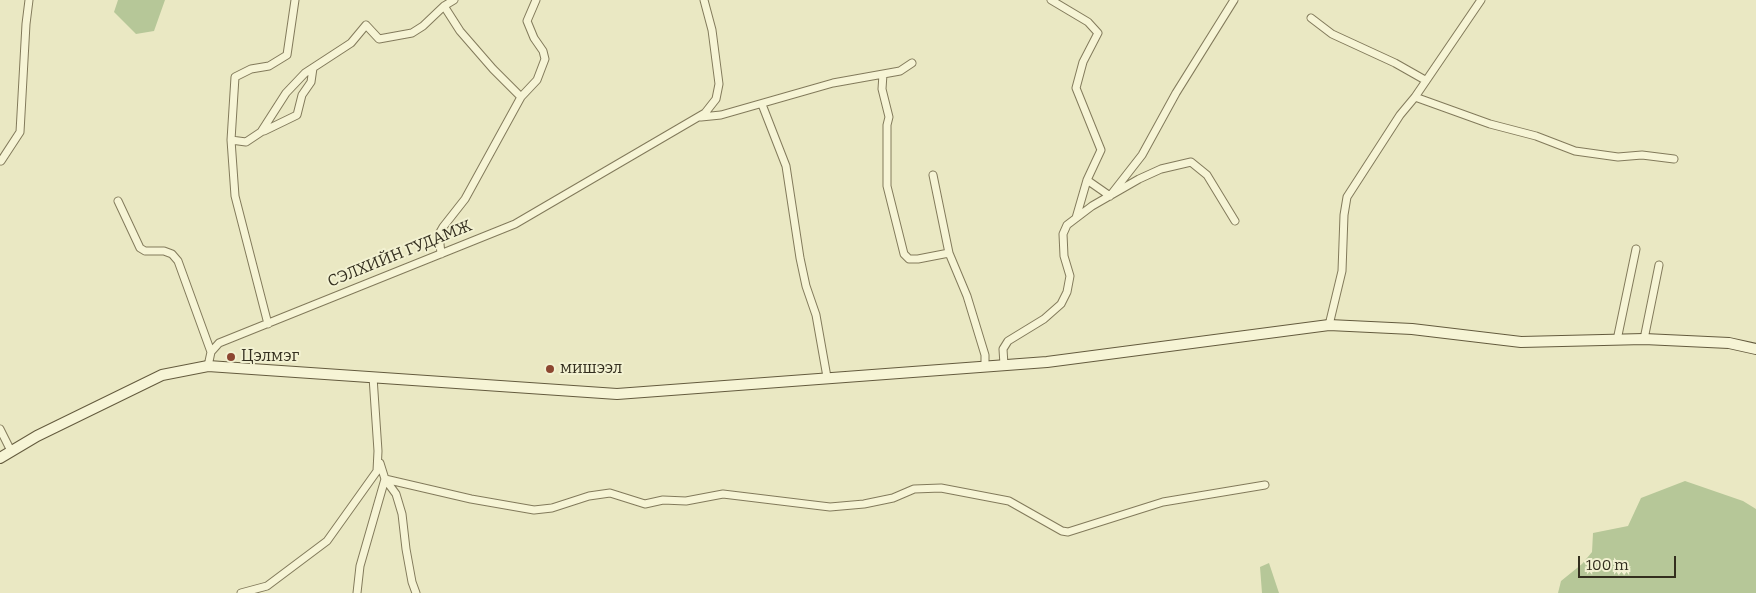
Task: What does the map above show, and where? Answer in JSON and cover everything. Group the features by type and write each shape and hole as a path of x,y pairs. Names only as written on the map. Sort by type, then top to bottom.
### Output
{"main road":[{"path":"0,458 37,436 162,375 208,366 617,394 1047,362 1328,325 1412,329 1521,342 1644,339 1729,343 1756,348"}],"street":[{"path":"1,161 20,132 29,0"},
{"path":"268,324 235,196 232,140 235,77 251,70 269,66 287,55 295,0"},
{"path":"261,132 286,93 313,68 350,43 366,25 379,39 412,33 454,0"},
{"path":"441,254 438,234 465,199 521,97 537,80 545,59 543,51 534,38 527,21 536,0"},
{"name":"СЭЛХИЙН ГУДАМЖ","path":"211,352 219,343 516,224 698,118 705,113 716,99 719,84 712,30 704,0"},
{"path":"1051,0 1088,22 1098,33 1083,62 1076,88 1101,150 1087,180 1076,218"},
{"path":"1110,196 1142,155 1176,93 1234,0"},
{"path":"1328,325 1342,271 1344,215 1347,197 1400,115 1415,97 1481,0"},
{"path":"444,6 460,31 493,69 521,97"},
{"path":"1311,18 1332,34 1395,63 1425,80"},
{"path":"698,118 721,115 817,87 900,71 912,63"},
{"path":"232,140 246,142 261,132 297,115 302,95 311,82 313,68"},
{"path":"882,74 882,90 889,117 886,125 887,186 904,254 909,259 949,254"},
{"path":"1415,97 1490,124 1536,136 1575,151 1618,157 1642,156 1674,160"},
{"path":"763,107 786,166 800,258 806,286 816,315 827,377"},
{"path":"1004,365 1004,349 1008,341 1044,319 1061,304 1068,292 1070,276 1062,243 1067,225 1110,196 1161,169 1190,162 1207,175 1235,221"},
{"path":"933,175 949,254 967,296 985,355 985,367"},
{"path":"1087,180 1110,196"},
{"path":"118,201 140,248 145,251 172,254 178,262 211,352 208,366"},
{"path":"1617,340 1636,249"},
{"path":"1644,339 1659,265"},
{"path":"373,377 380,468 385,479 396,494 402,514 406,549 416,593"},
{"path":"0,429 11,451"},
{"path":"241,593 267,586 327,541 377,471 378,451"},
{"path":"385,479 471,499 534,510 552,508 589,496 610,494 645,504 663,500 686,500 729,494 830,507 864,504 893,498 914,489 941,488 1009,501 1062,531 1068,532 1163,502 1265,485"},
{"path":"357,593 360,566 385,479"}],"green space":[{"path":"118,0 165,0 154,31 136,34 114,12"},
{"path":"1685,481 1743,501 1756,509 1756,593 1558,593 1561,581 1582,564 1592,552 1593,533 1628,526 1641,498"},
{"path":"1269,563 1279,593 1262,593 1260,567"}],"place":[{"name":"Цэлмэг","path":"231,357"},
{"name":"мишээл","path":"550,369"}]}
